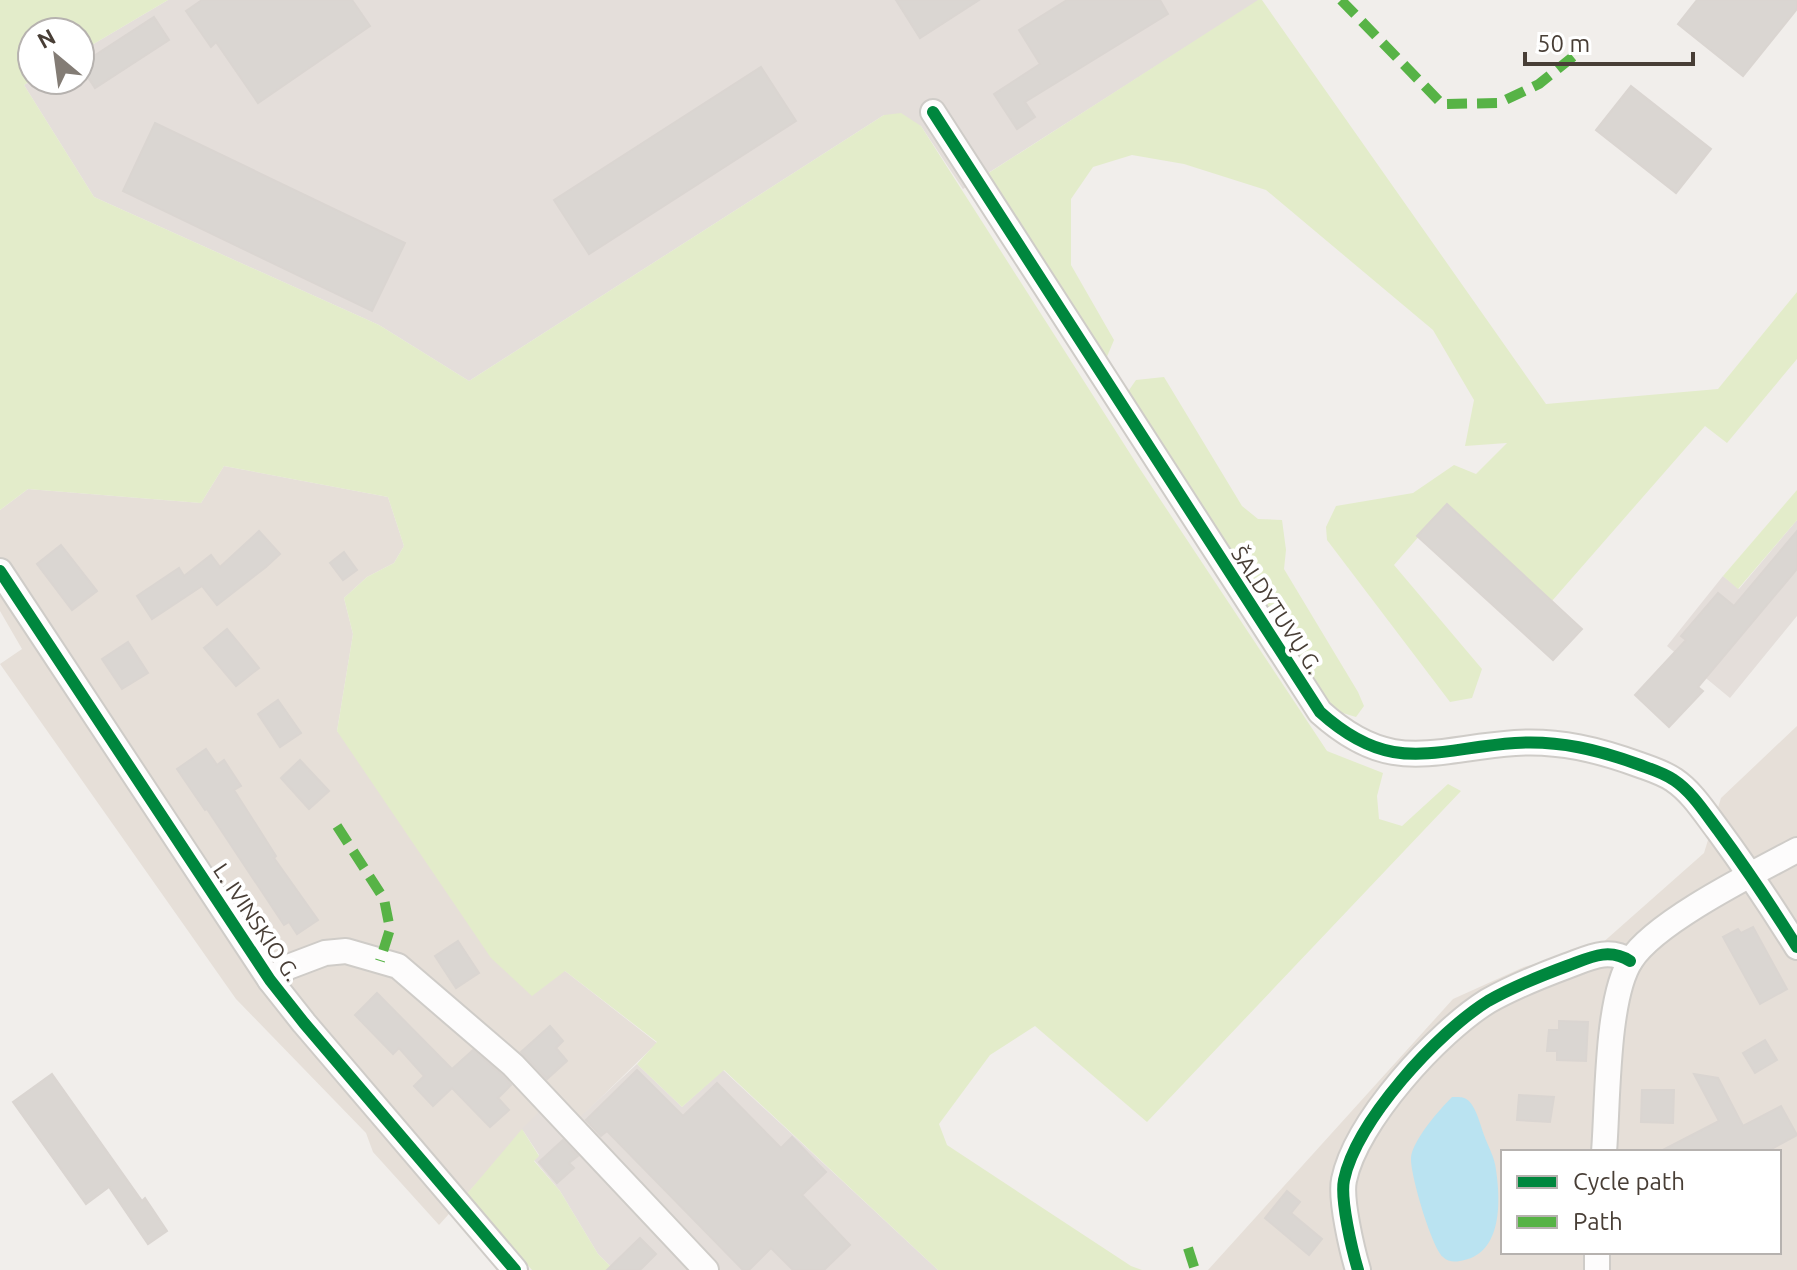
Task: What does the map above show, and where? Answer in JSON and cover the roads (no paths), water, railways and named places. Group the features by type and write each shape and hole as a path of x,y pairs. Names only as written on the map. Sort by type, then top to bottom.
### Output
{"street":[{"name":"ŠALDYTUVŲ G.","path":"933,112 1320,712 1343,733 1378,750 1417,755 1515,743 1565,744 1606,753 1673,779 1694,798 1751,874 1797,947"},
{"name":"L. IVINSKIO G.","path":"0,571 270,980 515,1270"},
{"path":"1604,1150 1615,1004 1630,961 1645,943 1668,925 1797,850"},
{"path":"270,980 288,967 325,953 346,951 398,966 513,1065 706,1270"},
{"path":"1358,1270 1343,1181 1355,1149 1407,1073 1448,1032 1487,1002 1541,975 1606,953 1619,954 1630,961"}],"water":[{"path":"1452,1097 1467,1099 1472,1105 1494,1161 1498,1183 1498,1212 1491,1238 1474,1257 1456,1262 1443,1257 1433,1240 1418,1194 1411,1158 1421,1135"}]}
